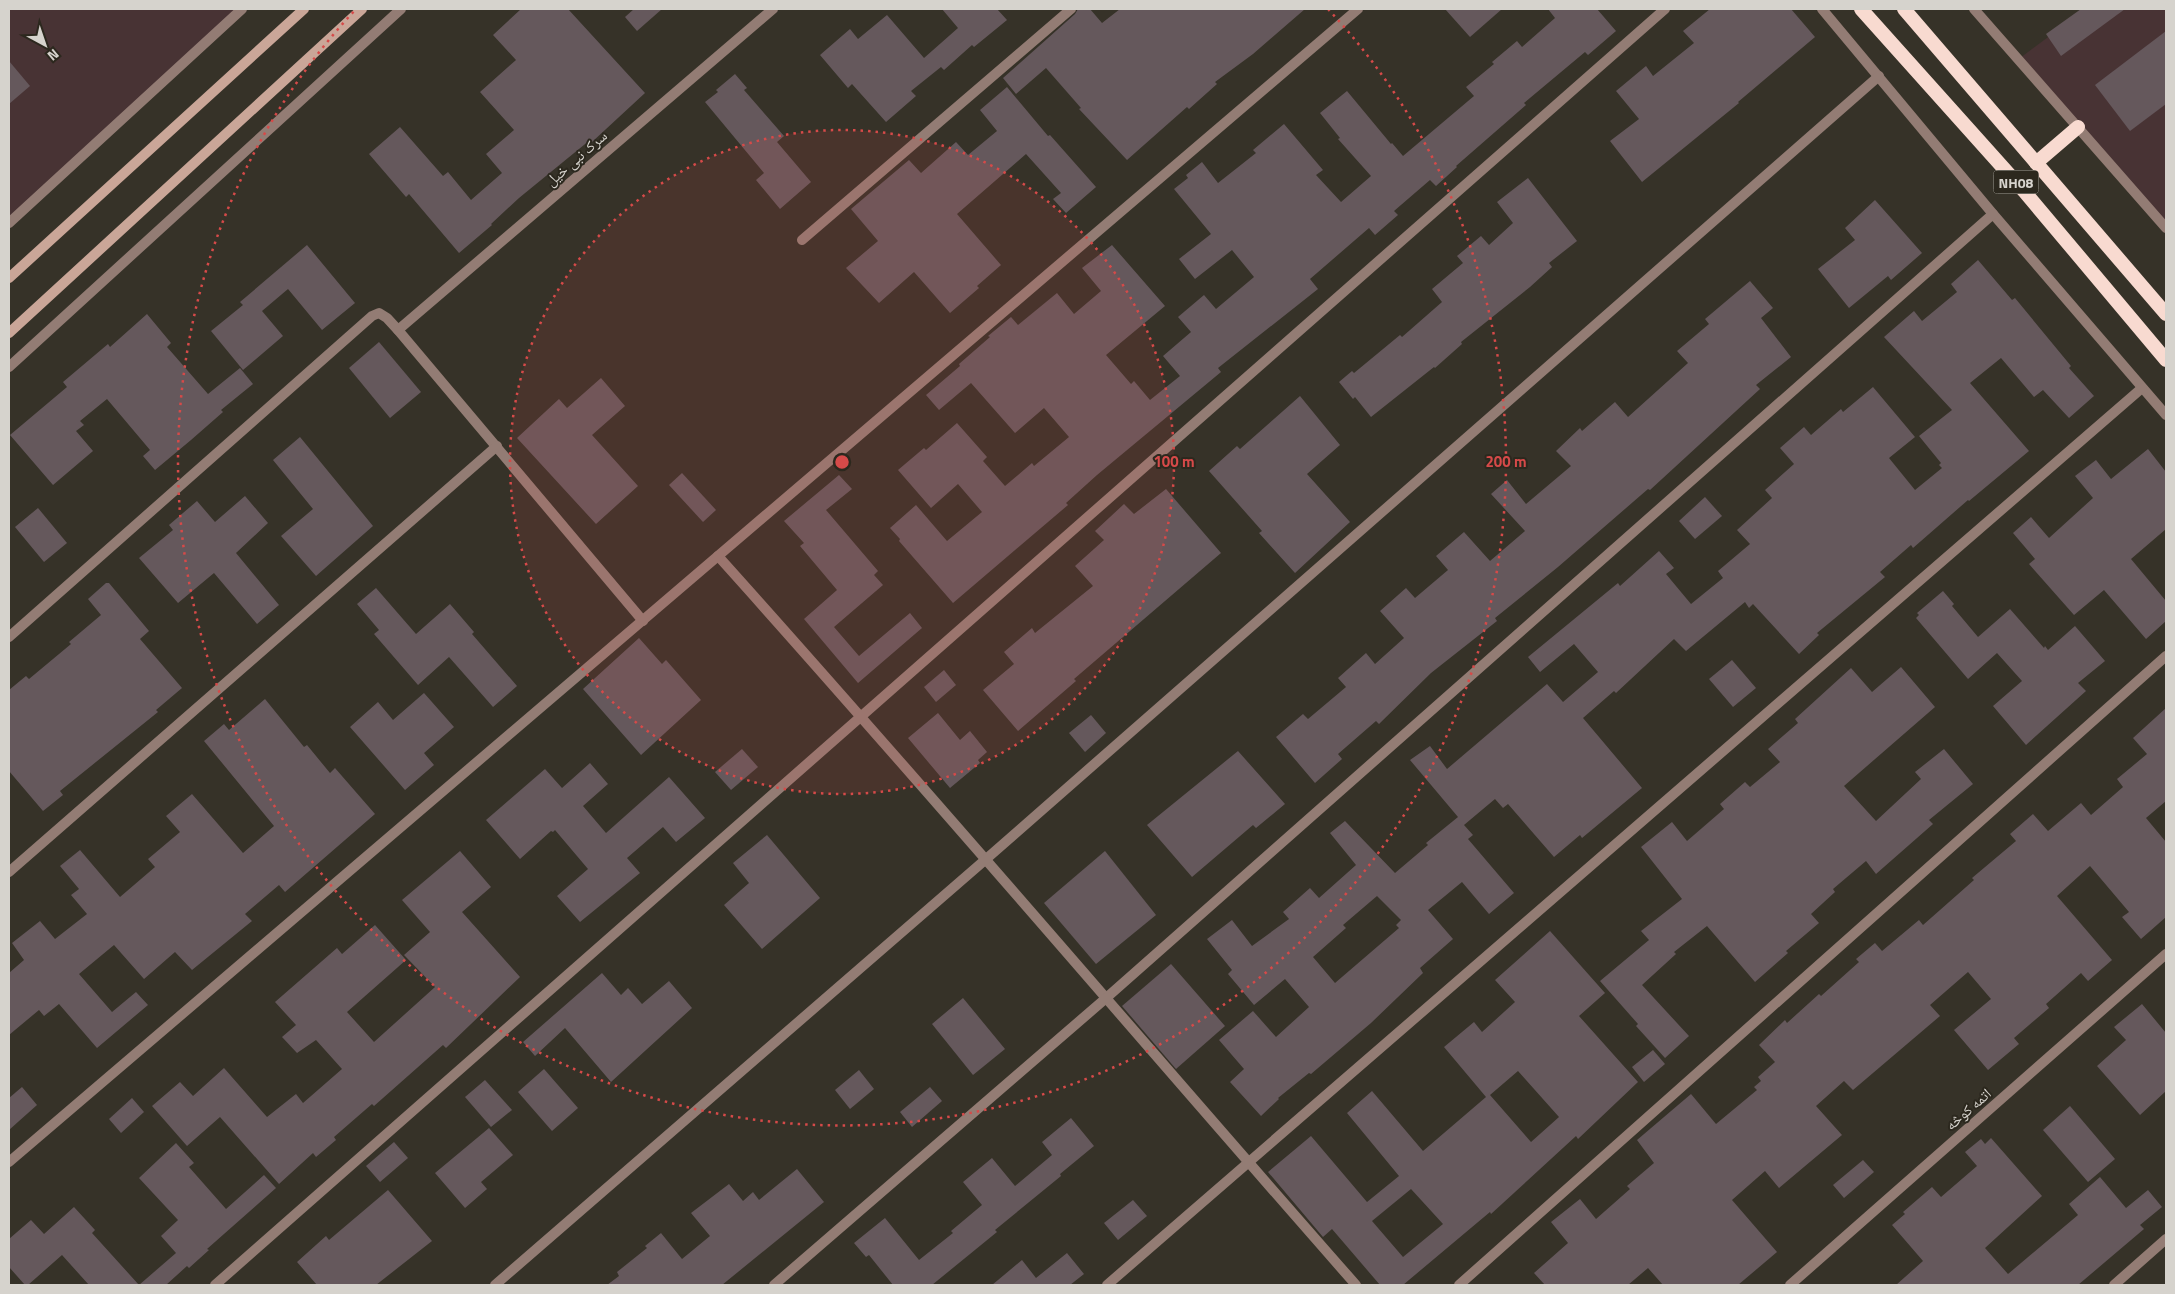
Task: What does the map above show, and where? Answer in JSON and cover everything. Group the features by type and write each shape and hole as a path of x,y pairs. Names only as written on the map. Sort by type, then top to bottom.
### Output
{"highway":[{"name":"NH08","path":"1861,9 2024,191 2166,360"},
{"name":"NH08","path":"1904,9 2166,313"},
{"path":"2036,163 2078,127"}],"main road":[{"path":"9,278 304,9"},
{"path":"9,333 362,9"}],"street":[{"path":"9,222 242,9"},
{"path":"9,367 401,9"},
{"name":"سرک نبی خیل","path":"398,330 773,9"},
{"path":"802,240 1071,9"},
{"path":"9,1162 1358,9"},
{"path":"215,1285 1665,9"},
{"path":"1822,9 1993,214 2166,415"},
{"path":"1974,9 2166,228"},
{"path":"495,1285 985,860 1879,76"},
{"path":"774,1285 1105,999 1993,214"},
{"path":"9,638 372,316 379,313 387,318 398,330 643,621"},
{"path":"1107,1285 2142,388"},
{"path":"9,872 497,446"},
{"path":"718,556 862,716 1105,999 1356,1285"},
{"path":"1459,1285 2166,656"},
{"name":"اتمه کوڅه","path":"1790,1285 2166,954"},
{"path":"2114,1285 2166,1239"}],"shaded area":[{"path":"9,9 242,9 9,223"},
{"path":"2086,9 2166,9 2166,228 2020,58"}],"building":[{"path":"521,9 568,9 645,93 592,142 590,140 519,198 492,225 459,253 409,194 406,197 369,154 400,127 443,176 448,172 471,200 502,173 486,154 514,130 480,92 516,60 493,35"},
{"path":"634,9 662,9 637,31 625,17"},
{"path":"942,9 997,9 1007,20 974,47 972,45 944,70 941,67 911,91 916,96 886,122 852,84 848,88 820,55 850,29 858,39 887,15 924,58 958,28"},
{"path":"1078,9 1090,9 1102,23 1120,9 1305,9 1253,54 1215,82 1217,84 1189,109 1187,107 1127,160 1079,109 1081,108 1046,68 1016,94 1003,78 1075,14"},
{"path":"1445,9 1502,9 1470,37"},
{"path":"1548,9 1597,9 1616,31 1588,55 1585,52 1524,103 1526,105 1436,186 1430,180 1394,211 1398,215 1375,235 1369,228 1310,279 1318,289 1218,368 1221,372 1097,475 1066,503 1068,505 953,603 890,528 916,505 947,541 982,512 958,484 931,508 898,470 924,448 926,450 957,423 987,457 983,461 1005,486 1032,463 1034,466 1069,437 1044,408 1015,433 971,383 939,410 926,395 960,366 959,364 990,337 988,336 1011,317 1018,325 1057,293 1074,314 1101,291 1082,268 1112,245 1165,306 1106,355 1131,384 1134,381 1150,400 1180,376 1163,356 1191,332 1178,317 1204,295 1216,309 1254,277 1232,250 1195,279 1179,259 1211,234 1174,189 1188,178 1186,175 1202,162 1218,183 1256,153 1253,150 1284,124 1323,170 1316,175 1341,202 1371,176 1338,139 1340,138 1320,113 1347,91 1403,156 1474,96 1466,87 1494,64 1492,62 1517,41 1522,47 1555,18"},
{"path":"1710,9 1791,9 1815,37 1739,103 1642,182 1610,141 1639,119 1616,91 1646,66 1653,76 1694,43 1683,31"},
{"path":"2081,9 2125,9 2061,56 2046,34"},
{"path":"2166,31 2166,104 2130,131 2095,85"},
{"path":"9,61 30,86 9,104"},
{"path":"735,74 747,88 744,90 784,136 777,142 811,182 780,209 756,180 764,173 705,102 718,92 716,90"},
{"path":"1007,87 1048,136 1050,135 1096,187 1066,213 1053,199 1061,193 1026,154 957,214 1001,265 977,286 979,288 950,313 914,272 879,303 846,268 878,241 851,209 909,160 921,173 956,142 968,155 997,131 980,110"},
{"path":"1528,178 1577,241 1549,263 1552,267 1530,287 1461,342 1462,344 1435,368 1371,417 1355,397 1353,399 1339,382 1352,371 1354,373 1400,335 1402,337 1442,302 1432,289 1463,263 1457,256 1481,236 1489,245 1513,223 1497,202"},
{"path":"1875,200 1922,253 1891,280 1888,276 1849,308 1818,269 1855,240 1845,228"},
{"path":"307,245 355,303 322,330 288,289 262,311 283,336 243,370 211,331 243,305 240,302"},
{"path":"1978,260 2012,300 2015,298 2071,366 2069,368 2094,396 2069,418 2043,390 2034,397 2001,358 1970,383 2029,451 1968,500 1913,548 1911,545 1880,572 1885,577 1817,633 1819,635 1799,654 1753,604 1749,608 1745,602 1686,651 1674,639 1616,693 1614,691 1583,718 1642,788 1582,838 1580,835 1554,857 1508,804 1503,808 1495,799 1464,825 1473,835 1468,839 1514,893 1489,914 1462,882 1428,910 1453,939 1420,968 1423,973 1371,1023 1311,1074 1309,1073 1278,1098 1261,1116 1230,1082 1244,1069 1219,1040 1253,1011 1276,1037 1309,1007 1285,979 1254,1005 1228,974 1232,970 1207,939 1232,920 1252,946 1289,919 1283,912 1310,888 1319,898 1356,865 1330,833 1345,821 1395,873 1428,845 1426,843 1458,817 1410,760 1430,746 1447,769 1547,684 1563,702 1598,672 1574,644 1540,672 1528,657 1618,583 1620,586 1659,551 1674,568 1666,574 1691,604 1723,578 1718,571 1750,544 1737,530 1772,498 1765,490 1794,464 1780,448 1804,427 1811,435 1841,409 1843,412 1873,387 1915,437 1889,458 1915,490 1942,468 1939,465 1941,463 1919,436 1952,410 1884,337 1914,311 1922,321 1957,292 1951,284","holes":["1377,896 1401,920 1396,925 1399,928 1335,983 1313,957 1346,928 1343,925"]},
{"path":"1750,281 1773,308 1761,318 1791,357 1756,385 1760,389 1650,490 1648,489 1558,567 1495,618 1497,621 1431,673 1379,724 1376,721 1338,754 1342,759 1315,783 1276,737 1303,714 1308,719 1346,687 1338,678 1366,653 1375,664 1404,638 1380,611 1406,588 1415,598 1448,570 1436,556 1464,532 1490,561 1525,531 1491,494 1507,480 1526,504 1571,466 1556,451 1580,428 1582,431 1615,402 1628,417 1688,363 1677,351 1709,324 1705,319"},
{"path":"147,314 171,343 167,347 208,394 240,368 253,384 221,410 223,412 155,470 143,456 150,450 107,399 80,421 84,425 76,431 93,451 53,485 10,435 67,387 63,382 108,344 110,347"},
{"path":"379,342 421,392 390,418 349,368"},
{"path":"601,378 625,406 592,435 638,486 596,524 517,438 559,399 567,408"},
{"path":"1300,396 1340,445 1307,474 1350,522 1295,573 1259,533 1262,531 1209,471 1237,446 1240,449"},
{"path":"300,437 373,526 316,576 281,536 313,509 273,460"},
{"path":"2148,449 2166,472 2166,529 2131,559 2166,601 2166,621 2146,639 2104,590 2074,615 2029,564 2035,559 2013,533 2031,517 2049,538 2093,498 2075,476 2096,460 2111,479"},
{"path":"682,473 716,510 703,522 669,485"},
{"path":"839,475 852,489 826,510 878,571 874,575 883,585 834,627 859,656 910,613 922,628 858,683 804,619 837,590 800,546 804,543 784,521"},
{"path":"1166,489 1221,553 1074,679 1076,681 1018,731 983,690 1014,664 1004,652 1032,628 1035,633 1093,586 1075,566 1104,540 1095,531 1124,504 1134,514"},
{"path":"245,496 268,523 236,553 279,605 257,624 214,573 178,603 139,558 173,530 169,525 197,501 215,522"},
{"path":"1705,497 1722,516 1695,539 1679,521"},
{"path":"38,508 67,543 44,562 15,527"},
{"path":"106,583 109,583 149,631 140,639 182,688 156,710 158,712 60,791 63,795 43,811 9,771 9,690 26,676 29,679 71,644 69,642 101,615 88,599"},
{"path":"376,588 416,634 450,604 474,632 472,634 517,686 493,707 449,657 418,685 374,634 379,630 357,604"},
{"path":"1943,591 1954,604 1952,606 1978,637 2010,609 2044,648 2045,646 2048,650 2075,626 2105,661 2078,683 2086,691 2026,745 1993,706 2022,681 1997,653 1968,679 1916,618 1919,615 1917,613"},
{"path":"639,638 662,664 666,660 701,700 641,755 583,689"},
{"path":"1732,660 1756,688 1733,707 1709,679"},
{"path":"1901,667 1935,707 1844,786 1876,821 1921,779 1915,772 1944,749 1973,784 1929,820 1933,824 1876,874 1866,861 1833,889 1835,892 1811,914 1819,923 1786,951 1788,953 1755,982 1707,926 1674,952 1676,954 1642,985 1689,1036 1665,1058 1636,1026 1638,1024 1600,981 1649,940 1641,931 1682,899 1641,847 1672,822 1687,841 1724,809 1720,804 1745,782 1750,787 1780,762 1768,749 1798,723 1795,719 1851,668 1872,692"},
{"path":"944,670 956,685 936,702 924,687"},
{"path":"424,693 454,727 424,753 434,765 405,790 350,727 378,702 393,720"},
{"path":"265,699 304,747 307,745 330,773 335,768 375,814 285,892 279,885 245,914 252,921 192,970 175,952 144,979 114,945 79,974 112,1012 136,992 148,1005 97,1048 59,1004 44,1016 39,1010 9,1035 9,973 24,960 12,943 40,921 55,939 87,914 71,895 79,889 60,866 80,850 120,897 155,867 148,859 180,832 166,816 192,794 243,853 274,826 204,741 224,724 229,730"},
{"path":"2166,708 2166,801 2146,818 2166,842 2166,917 2141,939 2122,917 2129,912 2090,866 2057,896 2112,960 2088,981 2081,973 2046,1004 2049,1008 2014,1038 2019,1044 1988,1070 1954,1030 1991,999 1968,972 1930,1005 1940,1016 1853,1090 1844,1081 1816,1106 1842,1135 1779,1188 1765,1171 1732,1200 1777,1252 1738,1285 1663,1285 1648,1268 1628,1285 1545,1285 1534,1273 1568,1243 1551,1222 1580,1199 1596,1219 1630,1189 1627,1186 1654,1163 1637,1140 1691,1094 1716,1124 1757,1090 1754,1087 1761,1081 1758,1077 1775,1062 1759,1045 1785,1020 1787,1023 1819,994 1821,996 1859,962 1856,959 1875,943 1882,951 1919,920 1923,925 1974,880 1972,878 2016,841 2010,834 2033,814 2048,831 2081,803 2091,815 2123,787 2117,779 2147,754 2133,738"},
{"path":"938,713 960,740 970,731 987,752 978,760 980,763 950,788 908,738"},
{"path":"1091,715 1106,733 1085,752 1069,733"},
{"path":"742,749 758,767 731,790 715,772"},
{"path":"1238,751 1285,804 1256,828 1253,825 1192,877 1147,825"},
{"path":"590,763 608,784 583,806 606,833 669,777 705,818 676,842 663,827 627,858 640,873 580,922 557,896 588,869 555,830 551,831 520,859 486,820 545,769 562,788"},
{"path":"767,835 820,898 762,949 724,905 749,883 733,863"},
{"path":"460,851 491,887 462,912 520,977 446,1048 443,1045 374,1106 372,1104 334,1137 336,1140 316,1157 313,1153 279,1184 220,1117 187,1146 152,1106 180,1082 193,1096 224,1068 267,1117 296,1094 303,1103 342,1069 316,1040 297,1053 282,1037 296,1025 275,1002 337,948 342,954 375,925 406,960 347,1012 374,1042 435,987 404,955 430,932 402,900"},
{"path":"1105,851 1156,915 1096,964 1044,903"},
{"path":"1550,931 1605,993 1579,1016 1638,1082 1578,1139 1576,1136 1491,1214 1490,1212 1403,1285 1380,1285 1332,1229 1323,1237 1268,1172 1311,1136 1367,1202 1399,1176 1347,1113 1372,1091 1423,1151 1486,1097 1444,1047 1474,1022 1482,1032 1515,1002 1495,980","holes":["1518,1071 1559,1117 1531,1142 1490,1095","1411,1189 1443,1224 1403,1257 1372,1221"]},
{"path":"1171,964 1225,1026 1176,1069 1122,1006"},
{"path":"602,973 621,995 628,988 642,1004 669,981 692,1008 611,1082 565,1028 535,1056 523,1042"},
{"path":"963,998 1005,1049 973,1075 932,1024"},
{"path":"2142,1004 2166,1033 2166,1091 2140,1115 2097,1066 2126,1040 2114,1027"},
{"path":"1653,1050 1665,1064 1644,1082 1632,1067"},
{"path":"544,1069 578,1108 552,1131 518,1092"},
{"path":"859,1070 874,1089 850,1109 835,1090"},
{"path":"485,1080 512,1110 491,1127 465,1097"},
{"path":"22,1087 37,1105 9,1130 9,1098"},
{"path":"930,1087 942,1101 912,1127 900,1112"},
{"path":"132,1098 144,1112 121,1133 109,1119"},
{"path":"2070,1106 2115,1159 2088,1182 2043,1130"},
{"path":"1071,1118 1094,1146 1060,1174 1061,1176 995,1230 997,1232 932,1285 893,1285 869,1255 866,1257 854,1243 885,1218 919,1260 953,1233 951,1231 982,1205 963,1182 992,1158 1015,1186 1052,1155 1042,1142"},
{"path":"489,1128 513,1155 481,1182 487,1189 465,1208 435,1173"},
{"path":"1991,1138 2042,1196 1985,1248 2008,1274 2078,1215 2069,1204 2100,1177 2126,1208 2148,1190 2162,1207 2140,1225 2144,1229 2078,1285 1896,1285 1923,1261 1892,1225 1905,1214 1903,1212 1932,1187 1941,1197 1977,1166 1965,1152 1981,1139 1985,1144"},
{"path":"394,1142 408,1158 380,1182 366,1166"},
{"path":"176,1143 194,1163 189,1167 226,1209 264,1175 276,1188 207,1249 209,1250 189,1268 187,1266 166,1285 139,1285 176,1253 161,1236 178,1220 139,1178"},
{"path":"1863,1160 1874,1172 1844,1198 1833,1185"},
{"path":"797,1169 824,1202 722,1285 607,1285 619,1276 617,1272 647,1248 645,1246 661,1233 682,1259 710,1236 691,1213 729,1184 743,1201 753,1192 759,1200"},
{"path":"388,1190 432,1241 376,1285 317,1285 297,1262 326,1236 329,1240"},
{"path":"1133,1200 1147,1216 1118,1240 1104,1223"},
{"path":"74,1207 95,1230 92,1233 139,1285 89,1285 62,1255 28,1285 25,1285 9,1267 9,1239 31,1220 44,1234"},
{"path":"1067,1253 1084,1274 1070,1285 992,1285 1022,1260 1036,1278"}]}
